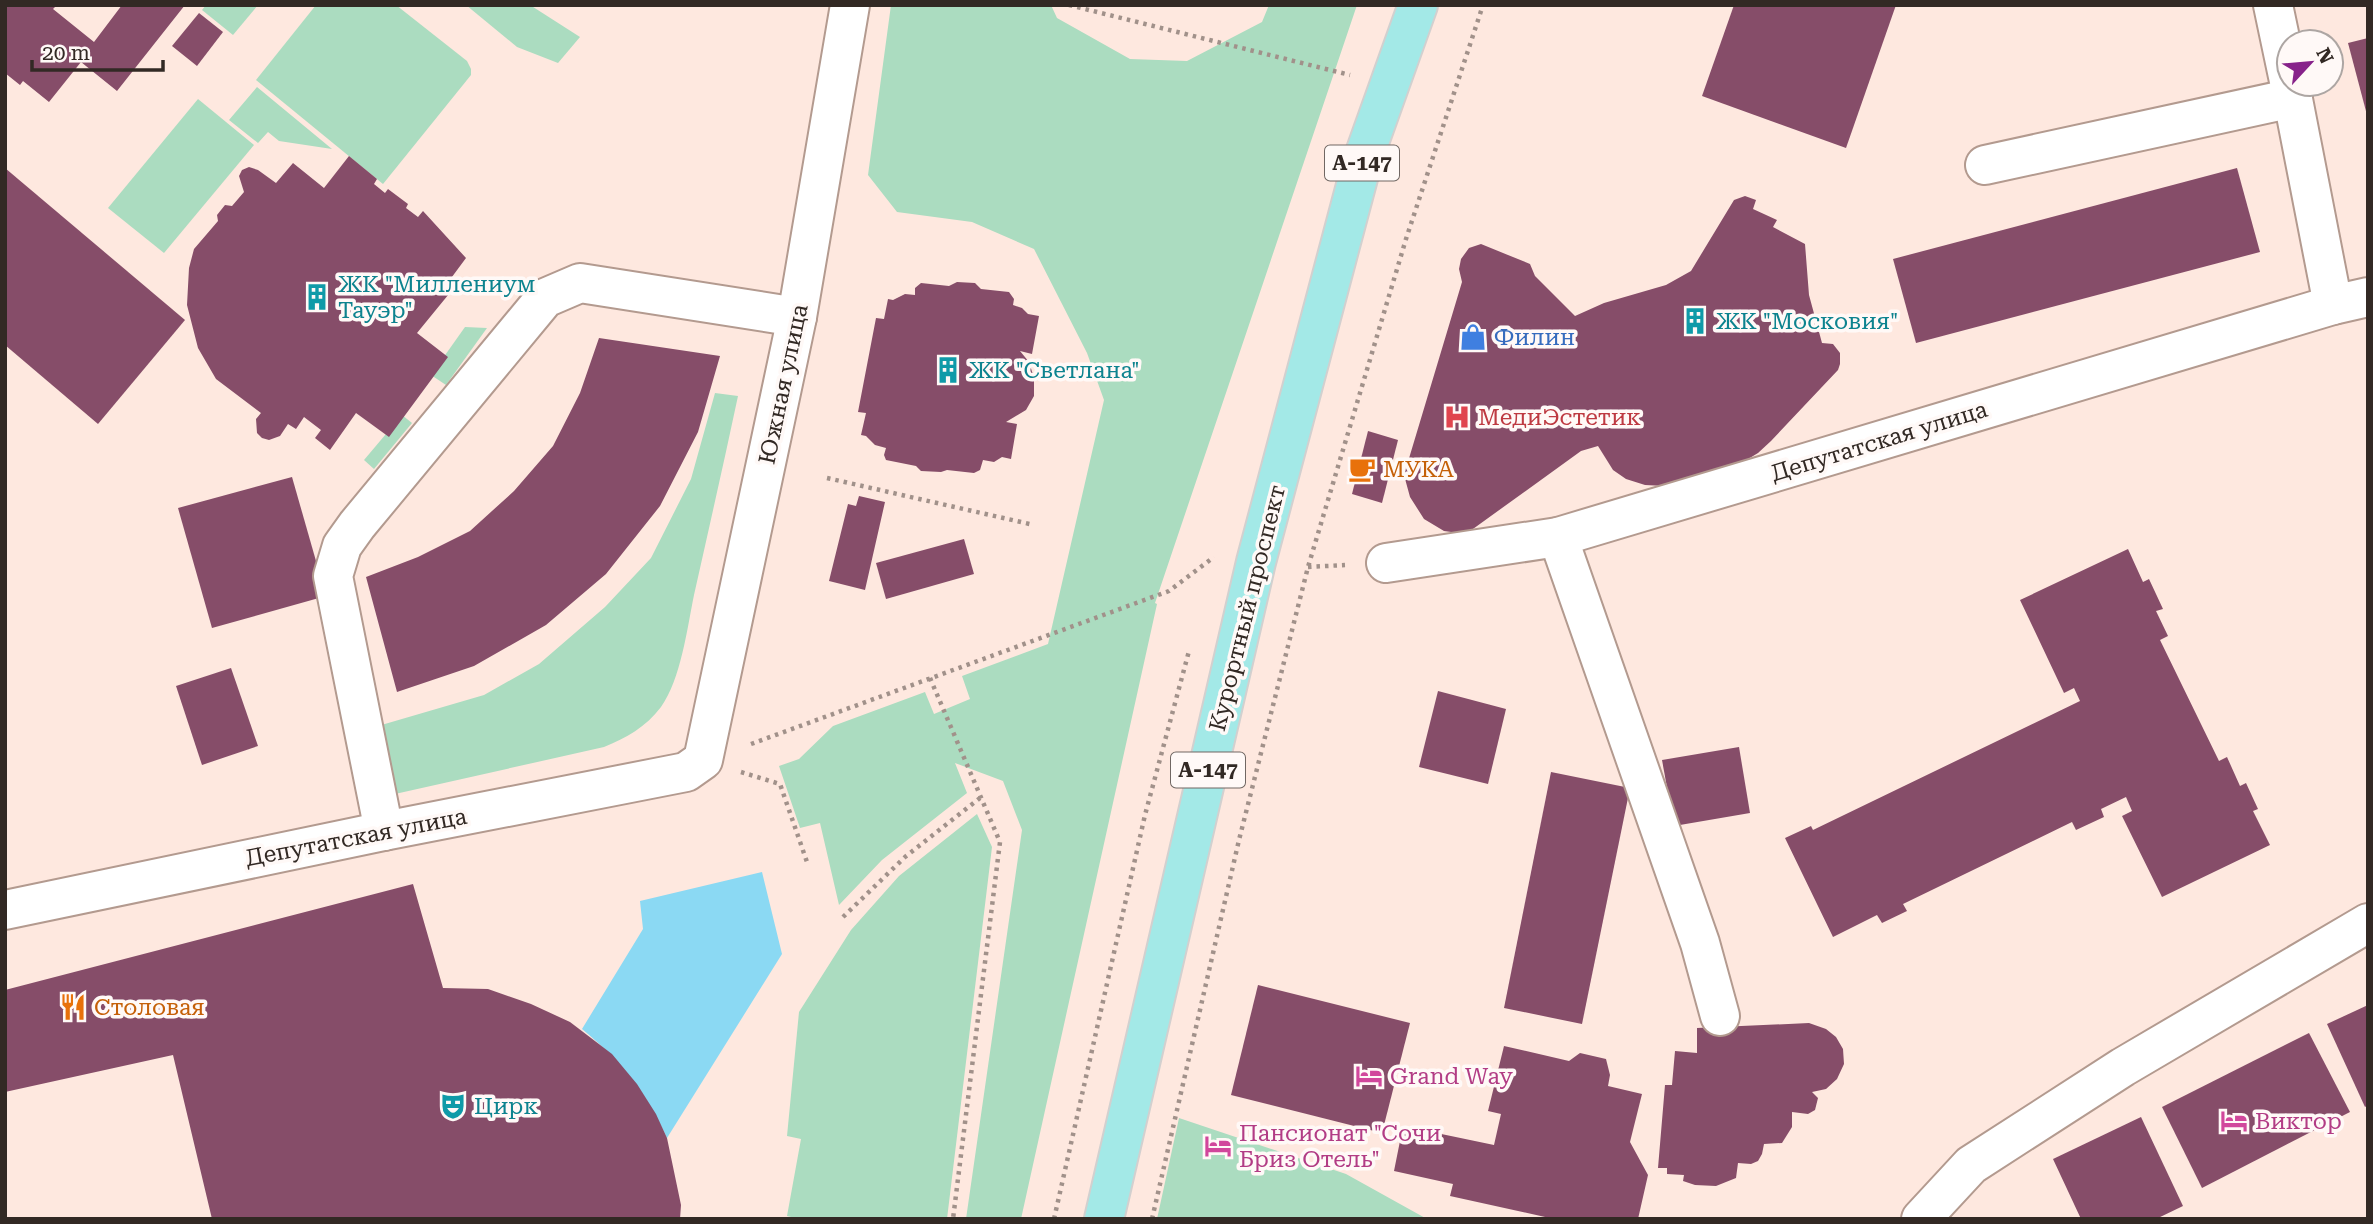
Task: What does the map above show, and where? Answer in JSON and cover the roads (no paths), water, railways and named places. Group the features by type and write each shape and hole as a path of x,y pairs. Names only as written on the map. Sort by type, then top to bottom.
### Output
{"main road":[{"name":"Курортный проспект","path":"1104,1219 1256,562 1363,159 1418,5"}],"street":[{"name":"Южная улица","path":"704,760 797,317 850,5"},
{"path":"2273,5 2278,28"},
{"path":"1985,165 2275,92"},
{"path":"2293,98 2351,301"},
{"path":"384,831 333,576 342,546 357,525 545,298 580,283 797,317"},
{"name":"Депутатская улица","path":"1386,563 1558,537 2351,301"},
{"path":"1558,537 1700,943 1720,1016"},
{"name":"Депутатская улица","path":"5,910 384,831 686,772 704,760"},
{"path":"1921,1219 1971,1164 2123,1067 2368,923"}],"water":[{"path":"762,872 782,954 667,1138 650,1105 631,1078 609,1053 582,1029 643,929 640,901"}],"place":[{"name":"ЖК \"Миллениум Тауэр\"","path":"317,297"},
{"name":"ЖК \"Московия\"","path":"1695,321"},
{"name":"Филин","path":"1473,337"},
{"name":"ЖК \"Светлана\"","path":"948,370"},
{"name":"МедиЭстетик","path":"1457,417"},
{"name":"МУКА","path":"1362,469"},
{"name":"Столовая","path":"73,1007"},
{"name":"Grand Way","path":"1369,1076"},
{"name":"Цирк","path":"453,1106"},
{"name":"Виктор","path":"2234,1121"},
{"name":"Пансионат \"Сочи Бриз Отель\"","path":"1218,1146"}]}
